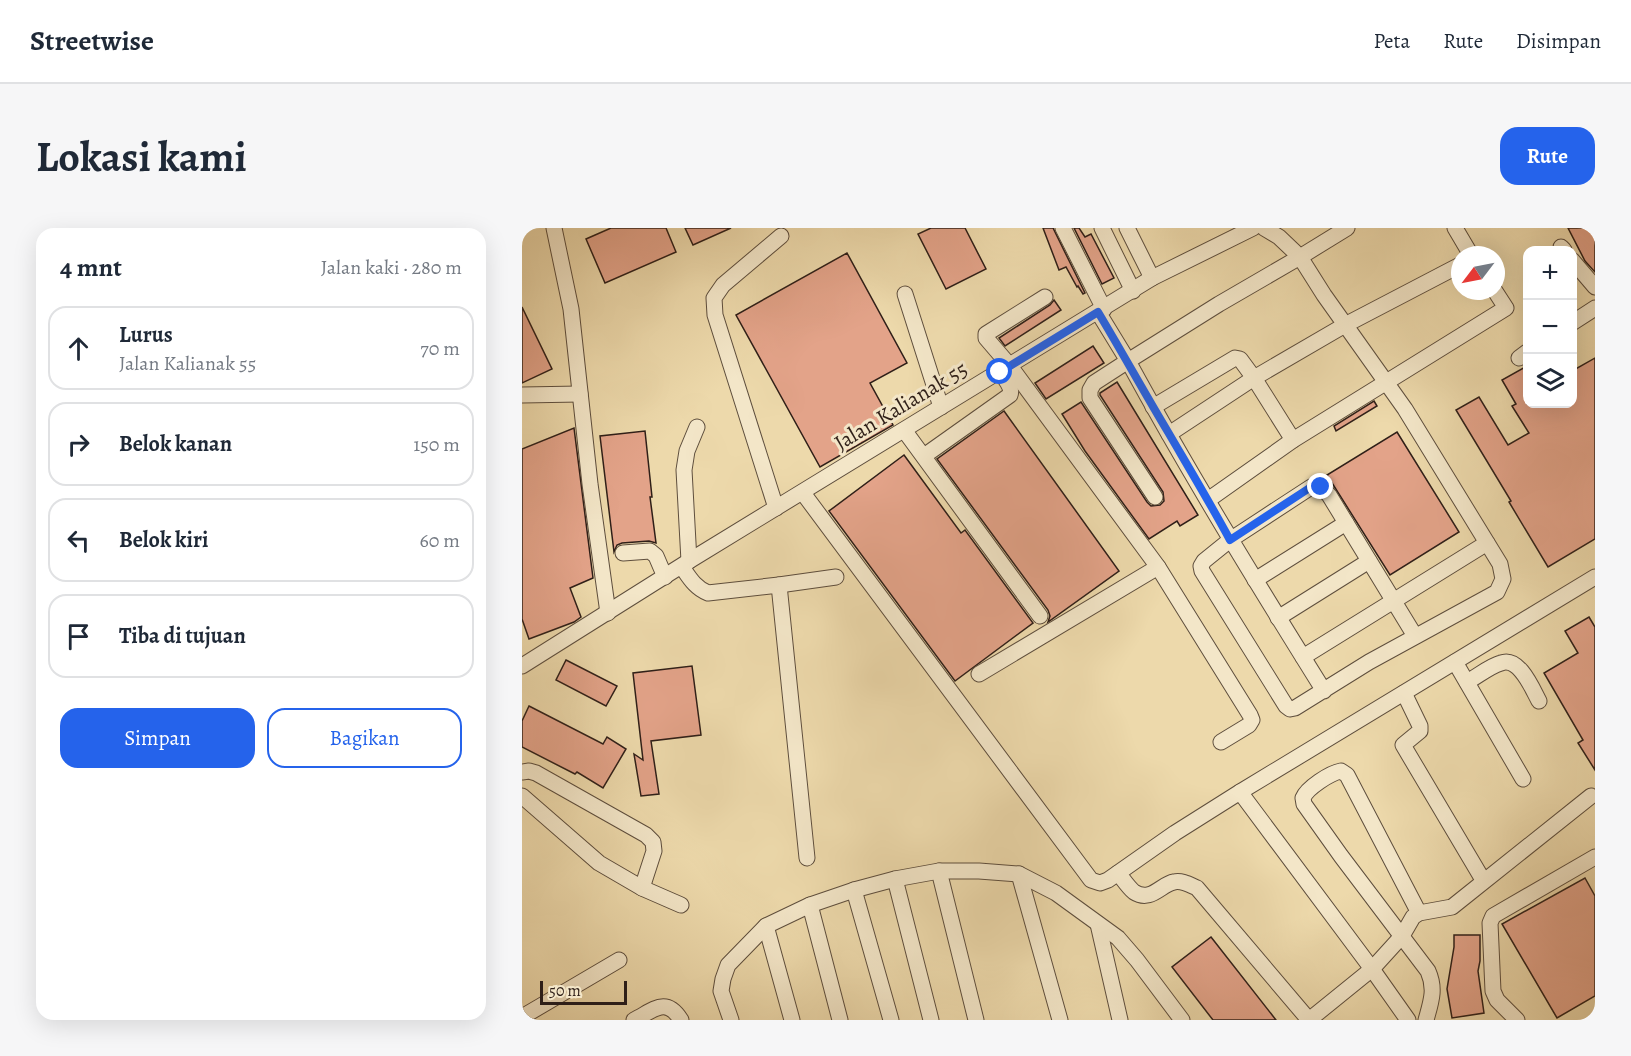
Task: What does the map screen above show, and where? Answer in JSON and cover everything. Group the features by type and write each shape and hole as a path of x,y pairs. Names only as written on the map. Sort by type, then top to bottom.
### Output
{"lane":[{"path":"554,228 571,309 608,613"},
{"path":"1063,228 1101,310 1153,407 1230,540 1324,691"},
{"path":"1102,228 1133,291"},
{"path":"1127,228 1152,278"},
{"name":"Jalan Kalianak 55","path":"522,666 1152,278 1253,228"},
{"path":"1264,228 1279,237 1300,257 1405,409 1500,564 1503,579 1497,592 1369,662 1296,708 1290,709 1202,572 1201,566 1204,561 1230,540 1311,487 1321,487 1329,495 1415,636"},
{"path":"1155,497 1090,398 1090,390 1094,382 1347,228"},
{"path":"1455,228 1466,246"},
{"path":"776,508 715,315 714,298 723,285 781,236"},
{"path":"1577,266 1595,287"},
{"path":"1169,434 1254,378 1345,324 1451,270"},
{"path":"905,294 941,407"},
{"path":"1045,297 985,336 1005,369 1158,567 1250,715 1252,720 1249,725 1221,742"},
{"path":"1208,500 1293,440 1506,308 1501,300"},
{"path":"1577,320 1595,308"},
{"path":"1153,407 1235,358 1240,360 1254,378 1293,440"},
{"path":"924,456 1010,395 1012,392 1005,369"},
{"path":"522,395 580,394"},
{"path":"697,427 687,451 684,471 686,564 695,585 708,593 836,577"},
{"path":"904,430 1040,616"},
{"path":"803,493 1091,880 1100,883 1108,880 1175,833 1240,792 1595,577"},
{"path":"1255,580 1346,523"},
{"path":"1303,657 1487,543"},
{"path":"623,553 651,550 665,577"},
{"path":"1278,618 1369,561"},
{"path":"979,674 1158,567"},
{"path":"779,585 807,858"},
{"path":"1455,662 1523,779"},
{"path":"1467,682 1503,662 1511,662 1519,666 1539,701"},
{"path":"1404,693 1420,726 1420,731 1402,746 1483,880"},
{"path":"1419,913 1347,775 1341,771 1334,772 1305,792 1304,804 1432,978 1433,990 1426,1020"},
{"path":"522,772 536,773 646,835 653,842 654,851 642,888"},
{"path":"1240,792 1408,1020"},
{"path":"522,796 599,863 642,888 681,905"},
{"path":"1118,873 1132,891 1141,895 1155,893 1173,882 1187,883 1197,888 1309,1020 1372,969 1402,936 1413,917 1419,913 1452,907 1591,796"},
{"path":"1517,1020 1497,1000 1492,991 1491,919 1595,857"},
{"path":"939,871 976,1020"},
{"path":"731,1020 721,991 728,964 766,926 810,905 854,890 939,871 1019,874 1056,892 1118,938 1137,960 1176,1016"},
{"path":"1019,874 1060,1020"},
{"path":"895,879 932,1020"},
{"path":"854,890 891,1020"},
{"path":"810,905 840,1020"},
{"path":"1098,924 1120,1020"},
{"path":"766,926 792,1020"},
{"path":"522,1017 619,960"},
{"path":"634,1020 662,1005 675,1011 681,1020"}],"building":[{"path":"611,228 666,228 676,252 605,283 586,239"},
{"path":"685,228 731,228 693,245"},
{"path":"931,228 965,228 986,269 946,289 918,234"},
{"path":"1043,228 1053,228 1085,293 1083,294 1077,287 1066,267 1059,270"},
{"path":"1074,228 1079,228 1085,237 1091,234 1114,278 1102,284"},
{"path":"1568,228 1595,228 1595,272 1585,261"},
{"path":"847,253 907,363 870,383 893,425 820,467 736,315"},
{"path":"1054,300 1061,310 1005,346 999,338 1050,305"},
{"path":"522,307 552,369 522,383"},
{"path":"1093,346 1104,363 1046,399 1035,383"},
{"path":"1595,358 1595,539 1548,567 1456,410 1479,397 1508,445 1529,433 1512,406 1516,404 1502,380 1523,368 1523,408 1577,408 1577,368"},
{"path":"1117,382 1198,515 1180,526 1177,521 1149,539 1085,451 1062,414 1081,402 1147,502 1151,506 1160,505 1164,501 1163,492 1100,395"},
{"path":"1374,401 1377,406 1336,431 1334,426"},
{"path":"1004,411 1119,571 1048,622 1050,616 1048,610 937,459"},
{"path":"574,428 593,578 570,588 581,617 574,622 529,639 522,619 522,449"},
{"path":"645,431 656,543 649,541 622,543 617,545 614,552 600,436"},
{"path":"1397,432 1459,532 1390,575 1327,475"},
{"path":"904,455 961,533 965,530 1033,623 955,681 829,511"},
{"path":"1589,617 1595,627 1595,770 1578,743 1583,740 1544,673 1578,653 1565,631"},
{"path":"566,660 617,686 606,706 556,680"},
{"path":"692,666 701,735 651,741 659,794 641,796 634,754 643,760 633,673"},
{"path":"529,706 603,744 607,737 626,749 603,788 577,772 575,774 522,747 522,721"},
{"path":"1585,878 1595,896 1595,996 1557,1018 1502,924"},
{"path":"1454,935 1480,935 1478,971 1484,1013 1452,1018 1447,989"},
{"path":"1211,937 1276,1020 1213,1020 1172,967"}],"route":[{"path":"1000,372 1098,312 1230,540 1311,487 1321,487"}]}
